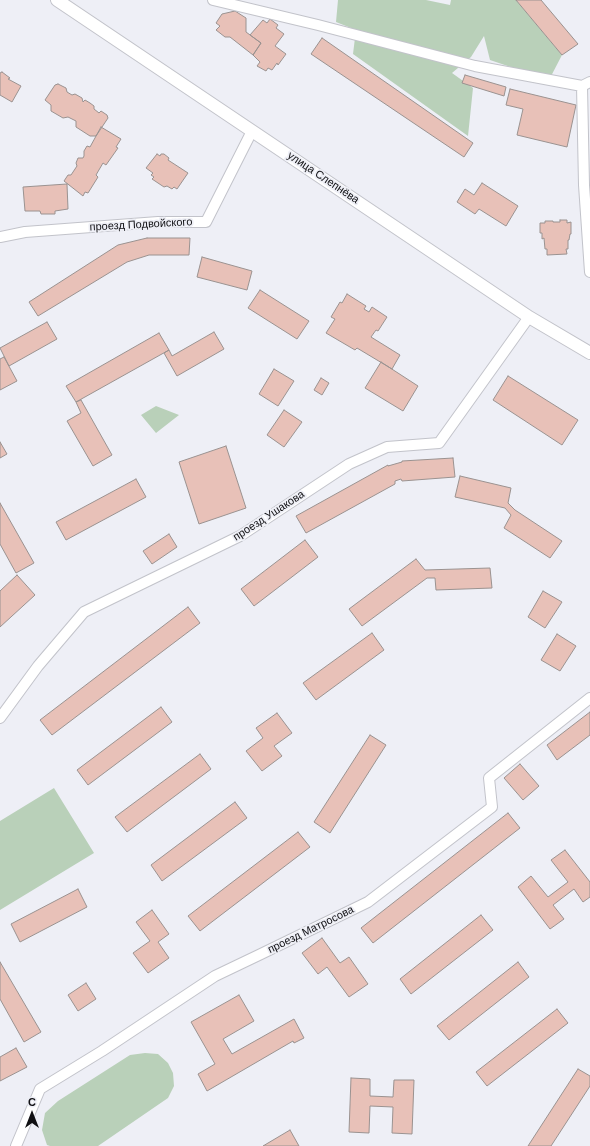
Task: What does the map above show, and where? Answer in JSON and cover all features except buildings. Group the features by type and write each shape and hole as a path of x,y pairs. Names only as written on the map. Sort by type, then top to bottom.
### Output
{"street":[{"name":"улица Слепнёва","path":"57,0 529,317 590,353"},
{"path":"213,0 475,66 586,84 584,185 590,272"},
{"name":"проезд Подвойского","path":"0,237 25,232 150,222 206,222 252,131"},
{"name":"проезд Ушакова","path":"0,718 38,666 84,612 240,536 348,464 388,447 439,443 529,317"},
{"name":"проезд Матросова","path":"16,1146 40,1089 102,1051 215,976 368,902 492,807 489,778 590,698"}],"green space":[{"path":"338,0 426,0 450,5 451,0 516,0 562,55 549,80 490,60 484,36 471,57 452,73 473,88 468,136 353,54 356,30 336,22"},
{"path":"156,406 179,415 156,433 141,415"},
{"path":"54,788 94,853 0,910 0,821"},
{"path":"145,1053 158,1054 168,1063 173,1073 174,1086 168,1098 98,1146 47,1145 42,1130 45,1113 58,1101 130,1055"}]}
